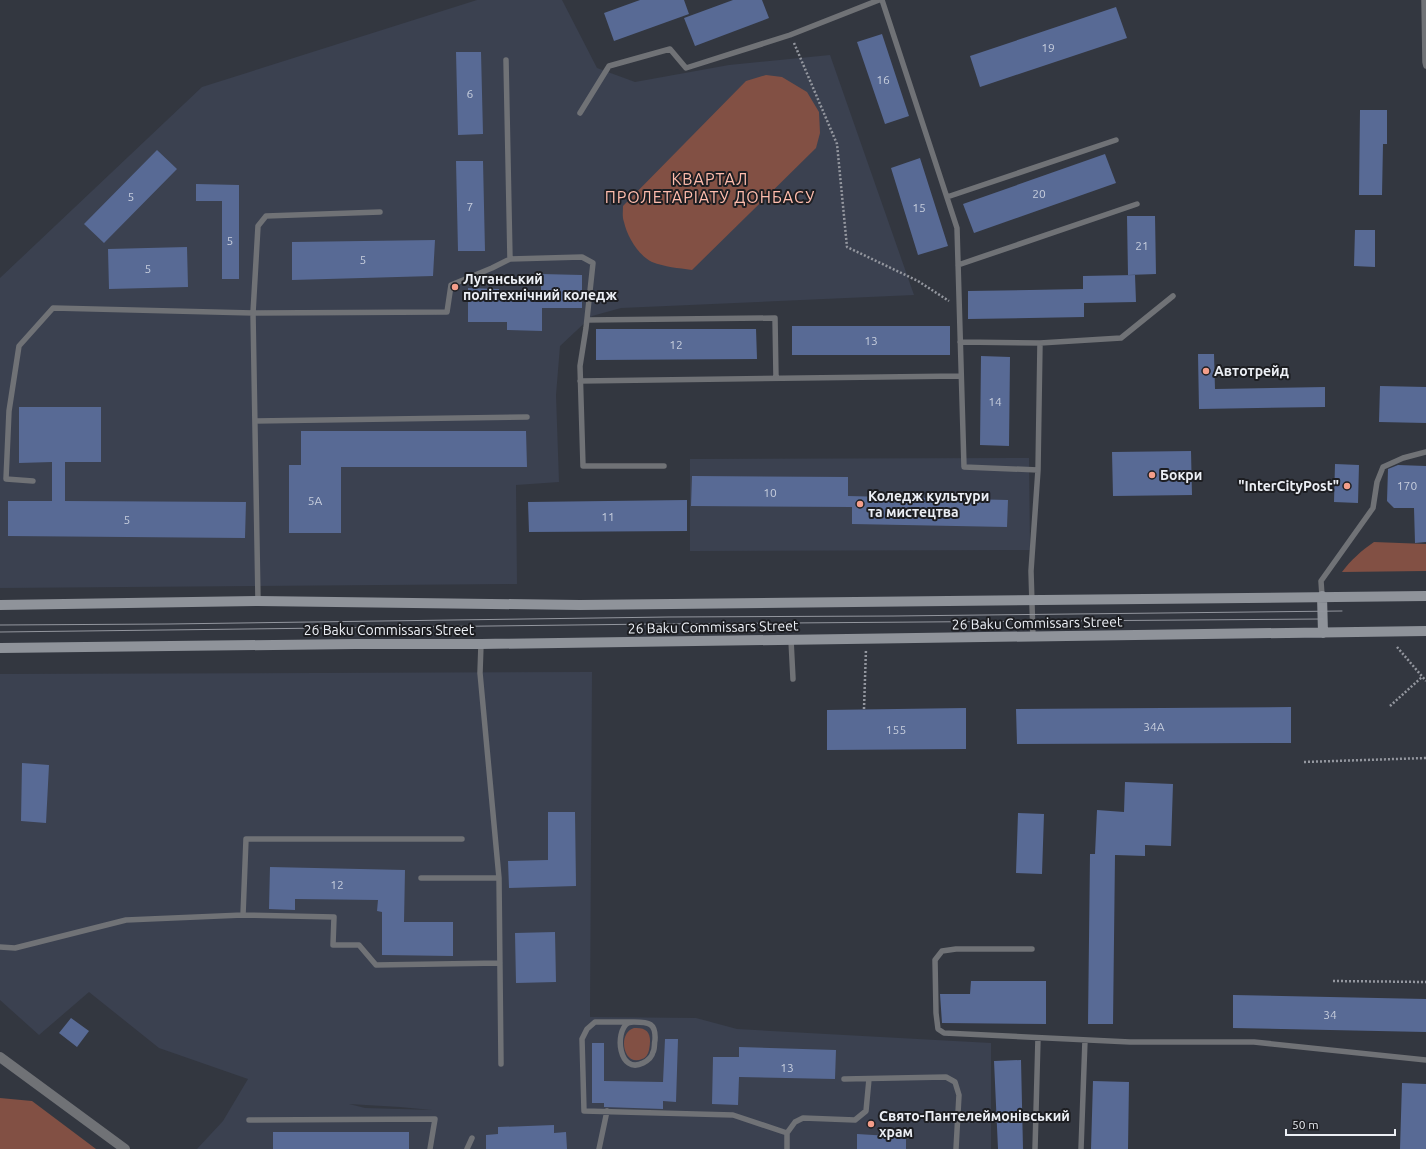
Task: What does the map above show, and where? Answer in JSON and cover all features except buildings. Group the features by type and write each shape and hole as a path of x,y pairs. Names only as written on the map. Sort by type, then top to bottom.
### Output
{"street":[{"path":"1322,596 1323,633"},
{"name":"26 Baku Commissars Street","path":"0,605 258,602 588,605 1426,596"},
{"name":"26 Baku Commissars Street","path":"0,648 481,644 1426,631"},
{"path":"0,1057 125,1149"}],"lane":[{"path":"580,113 609,66 670,49 686,68 790,35 880,0 957,228 964,467 1038,470"},
{"path":"1424,0 1426,66"},
{"path":"506,60 510,259"},
{"path":"947,197 1116,140"},
{"path":"958,266 1137,204"},
{"path":"258,602 253,313 258,226 266,216 380,212"},
{"path":"33,481 6,479 9,410 19,346 53,308 253,313 447,312 451,284 492,268 510,259 582,257 593,263 580,366 583,466 664,466"},
{"path":"960,342 1040,343 1121,338 1173,296"},
{"path":"587,320 775,318 776,378"},
{"path":"1033,637 1031,571 1038,470 1040,343"},
{"path":"580,381 961,376"},
{"path":"255,421 527,417"},
{"path":"1322,596 1321,581 1373,508 1377,482 1383,467 1403,458 1426,452"},
{"path":"791,640 793,679"},
{"path":"481,644 480,673 498,878 502,1064"},
{"path":"243,915 246,839 462,839"},
{"path":"421,878 498,878"},
{"path":"0,947 16,948 126,920 243,915 334,917 333,945 359,945 376,964 500,963"},
{"path":"1032,949 956,949 942,951 935,960 936,1013 938,1030 944,1033 1130,1042 1254,1042 1426,1060"},
{"path":"634,1022 628,1023 624,1028 621,1037 621,1052 624,1059 629,1064 635,1065 649,1059 653,1052 656,1032 652,1025 646,1022 634,1022 595,1022 587,1029 582,1039 584,1111 733,1115 787,1133"},
{"path":"1035,1149 1038,1038"},
{"path":"1082,1149 1085,1040"},
{"path":"844,1079 946,1077 955,1082 959,1095 956,1149"},
{"path":"787,1149 787,1133 795,1122 803,1118 855,1120 866,1111 870,1079"},
{"path":"600,1149 607,1112"},
{"path":"249,1120 435,1119 430,1149"},
{"path":"467,1149 472,1138"}],"path":[{"path":"790,35 837,144 847,247 918,281 959,307"},
{"path":"864,709 866,639"},
{"path":"1397,647 1426,681"},
{"path":"1390,706 1422,677"},
{"path":"1304,762 1426,758"},
{"path":"1333,981 1426,982"}],"shaded area":[{"name":"Луганський політехнічний коледж","path":"477,0 562,0 597,68 635,82 729,65 830,55 914,295 621,308 592,316 560,346 556,395 559,482 516,485 517,584 0,588 0,278 202,87"},
{"path":"766,75 782,77 807,92 819,112 820,133 816,148 692,270 662,265 647,259 634,245 625,227 623,206 746,81"},
{"name":"Коледж культури та мистецтва","path":"1029,458 1030,550 690,551 690,459"},
{"path":"1374,542 1426,544 1426,571 1342,572 1356,556"},
{"path":"592,672 590,1017 696,1018 737,1029 991,1043 991,1149 197,1149 223,1121 248,1079 159,1048 89,992 39,1035 0,1000 0,674","holes":["349,1104 432,1110 365,1108"]},
{"path":"634,1028 643,1029 650,1036 647,1056 636,1060 630,1058 624,1048 625,1036"},
{"path":"0,1098 32,1101 96,1149 0,1149"}],"tram line":[{"path":"0,625 1342,611"},
{"path":"0,632 655,624 1323,619"}],"place":[{"name":"Луганський політехнічний коледж","path":"455,287"},
{"name":"Автотрейд","path":"1206,371"},
{"name":"Бокри","path":"1152,475"},
{"name":"\"InterCityPost\"","path":"1347,486"},
{"name":"Коледж культури та мистецтва","path":"860,504"},
{"name":"Свято-Пантелеймонівський храм","path":"871,1124"}],"district":[{"name":"КВАРТАЛ ПРОЛЕТАРІАТУ ДОНБАСУ","path":"710,188"}]}
